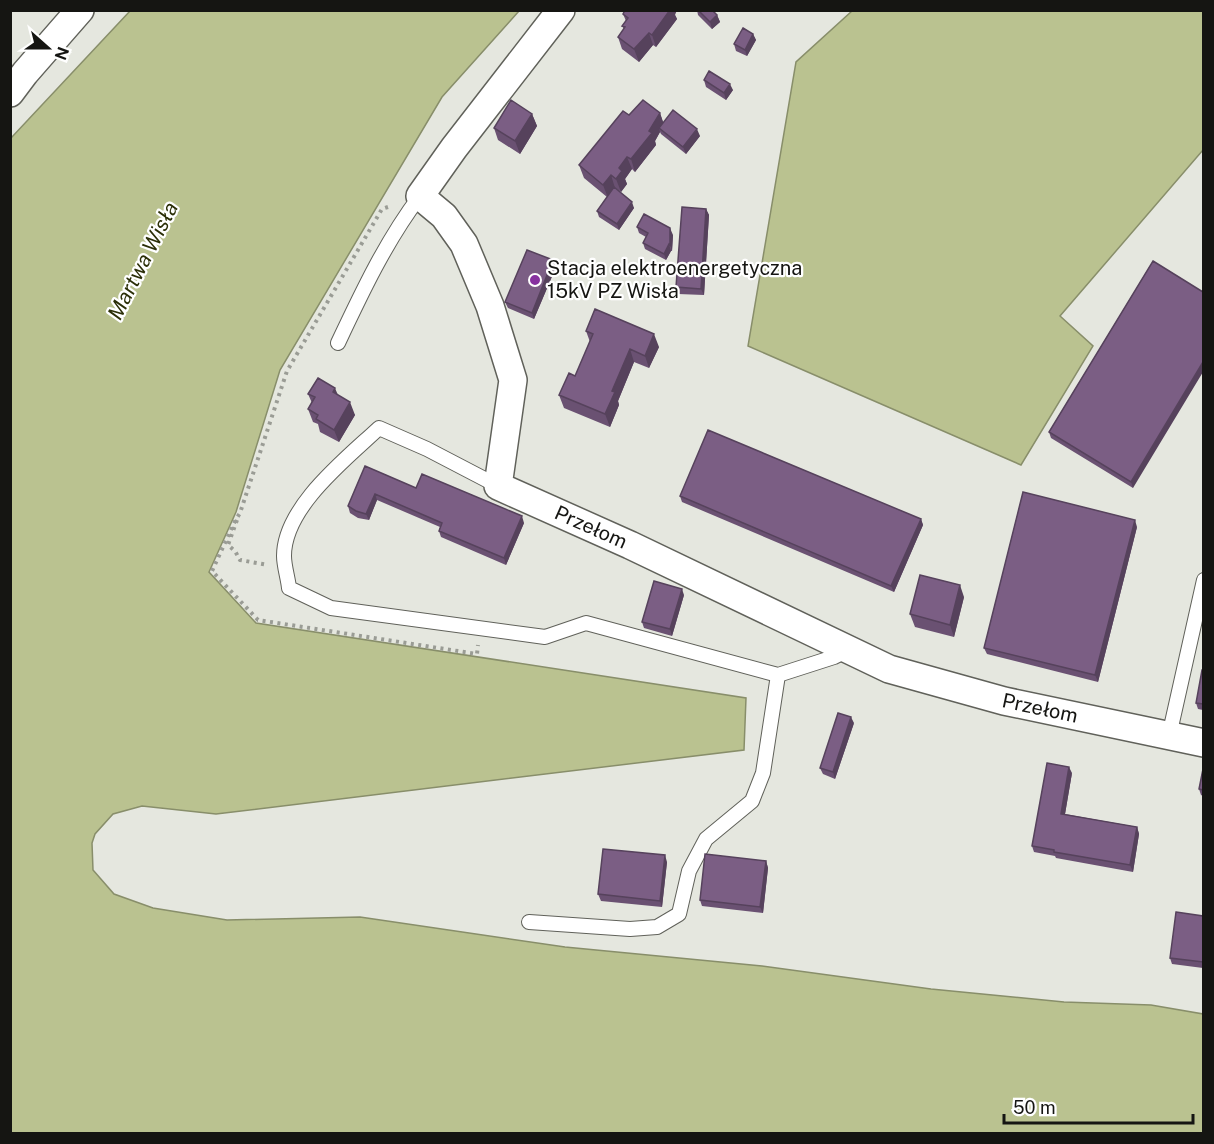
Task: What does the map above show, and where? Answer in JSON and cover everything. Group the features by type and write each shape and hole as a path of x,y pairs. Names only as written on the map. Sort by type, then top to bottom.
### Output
{"street":[{"path":"10,93 80,10"},
{"path":"498,486 513,380 490,306 464,244 444,216 420,196 454,148 561,10"},
{"name":"Przełom","path":"498,486 630,545 889,669 1004,700 1203,743"}],"lane":[{"path":"338,343 369,279 402,219 420,196"},
{"path":"498,486 427,449 379,428 313,490 292,523 284,554 289,588 331,608 545,636 586,623 778,675 834,657 848,650"},
{"path":"1169,736 1203,580"},
{"path":"529,922 630,929 657,927 679,914 689,871 706,839 752,801 763,773 778,675"}],"path":[{"path":"286,568 240,560 235,550 228,545 287,371 382,209"}],"water":[{"name":"Martwa Wisła","path":"130,11 519,11 442,97 280,370 236,512 209,572 256,623 746,698 744,750 216,814 142,806 113,814 95,834 92,843 93,870 114,894 153,908 227,920 360,917 565,947 762,966 931,989 1064,1002 1151,1005 1203,1014 1203,1133 11,1133 11,138"},
{"path":"852,11 1203,11 1203,150 1060,316 1093,346 1021,465 748,346 796,62"}],"building":[{"path":"625,10 670,10 652,35 649,33 634,49 618,37 628,18 623,14"},
{"path":"698,10 712,10 717,15 710,22"},
{"path":"743,28 753,34 745,50 734,44"},
{"path":"709,71 730,84 724,93 704,80"},
{"path":"511,100 532,114 515,141 494,128"},
{"path":"643,100 660,113 649,131 652,133 631,159 627,157 619,168 622,171 616,179 611,175 603,185 579,165 623,111 629,115"},
{"path":"673,110 697,129 683,147 659,128"},
{"path":"614,187 632,202 617,224 597,211"},
{"path":"682,207 706,209 701,289 676,287"},
{"path":"644,214 670,228 670,245 664,254 643,243 648,233 637,227"},
{"name":"Stacja elektroenergetyczna 15kV PZ Wisła","path":"527,250 553,260 532,313 505,302"},
{"path":"1153,261 1203,292 1203,362 1131,482 1049,432"},
{"path":"595,309 654,334 645,356 630,349 605,414 559,395 569,373 575,376 593,334 586,331"},
{"path":"318,378 335,388 333,392 350,402 334,430 316,419 318,415 308,409 315,397 308,394"},
{"path":"708,430 921,519 891,586 680,496"},
{"path":"365,466 416,488 422,474 522,516 504,558 439,531 442,523 375,494 366,514 348,506"},
{"path":"1023,492 1135,520 1095,675 984,648"},
{"path":"920,575 960,585 950,625 910,614"},
{"path":"654,581 682,589 670,629 642,622"},
{"path":"1203,670 1203,704 1196,703"},
{"path":"838,713 851,717 833,772 820,768"},
{"path":"1047,763 1069,767 1061,814 1137,827 1130,865 1032,846"},
{"path":"1203,769 1203,790 1199,789"},
{"path":"603,849 665,855 660,901 598,894"},
{"path":"705,854 766,861 760,907 700,900"},
{"path":"1176,912 1203,916 1203,962 1170,958"}],"place":[{"name":"Stacja elektroenergetyczna 15kV PZ Wisła","path":"535,280"}]}
